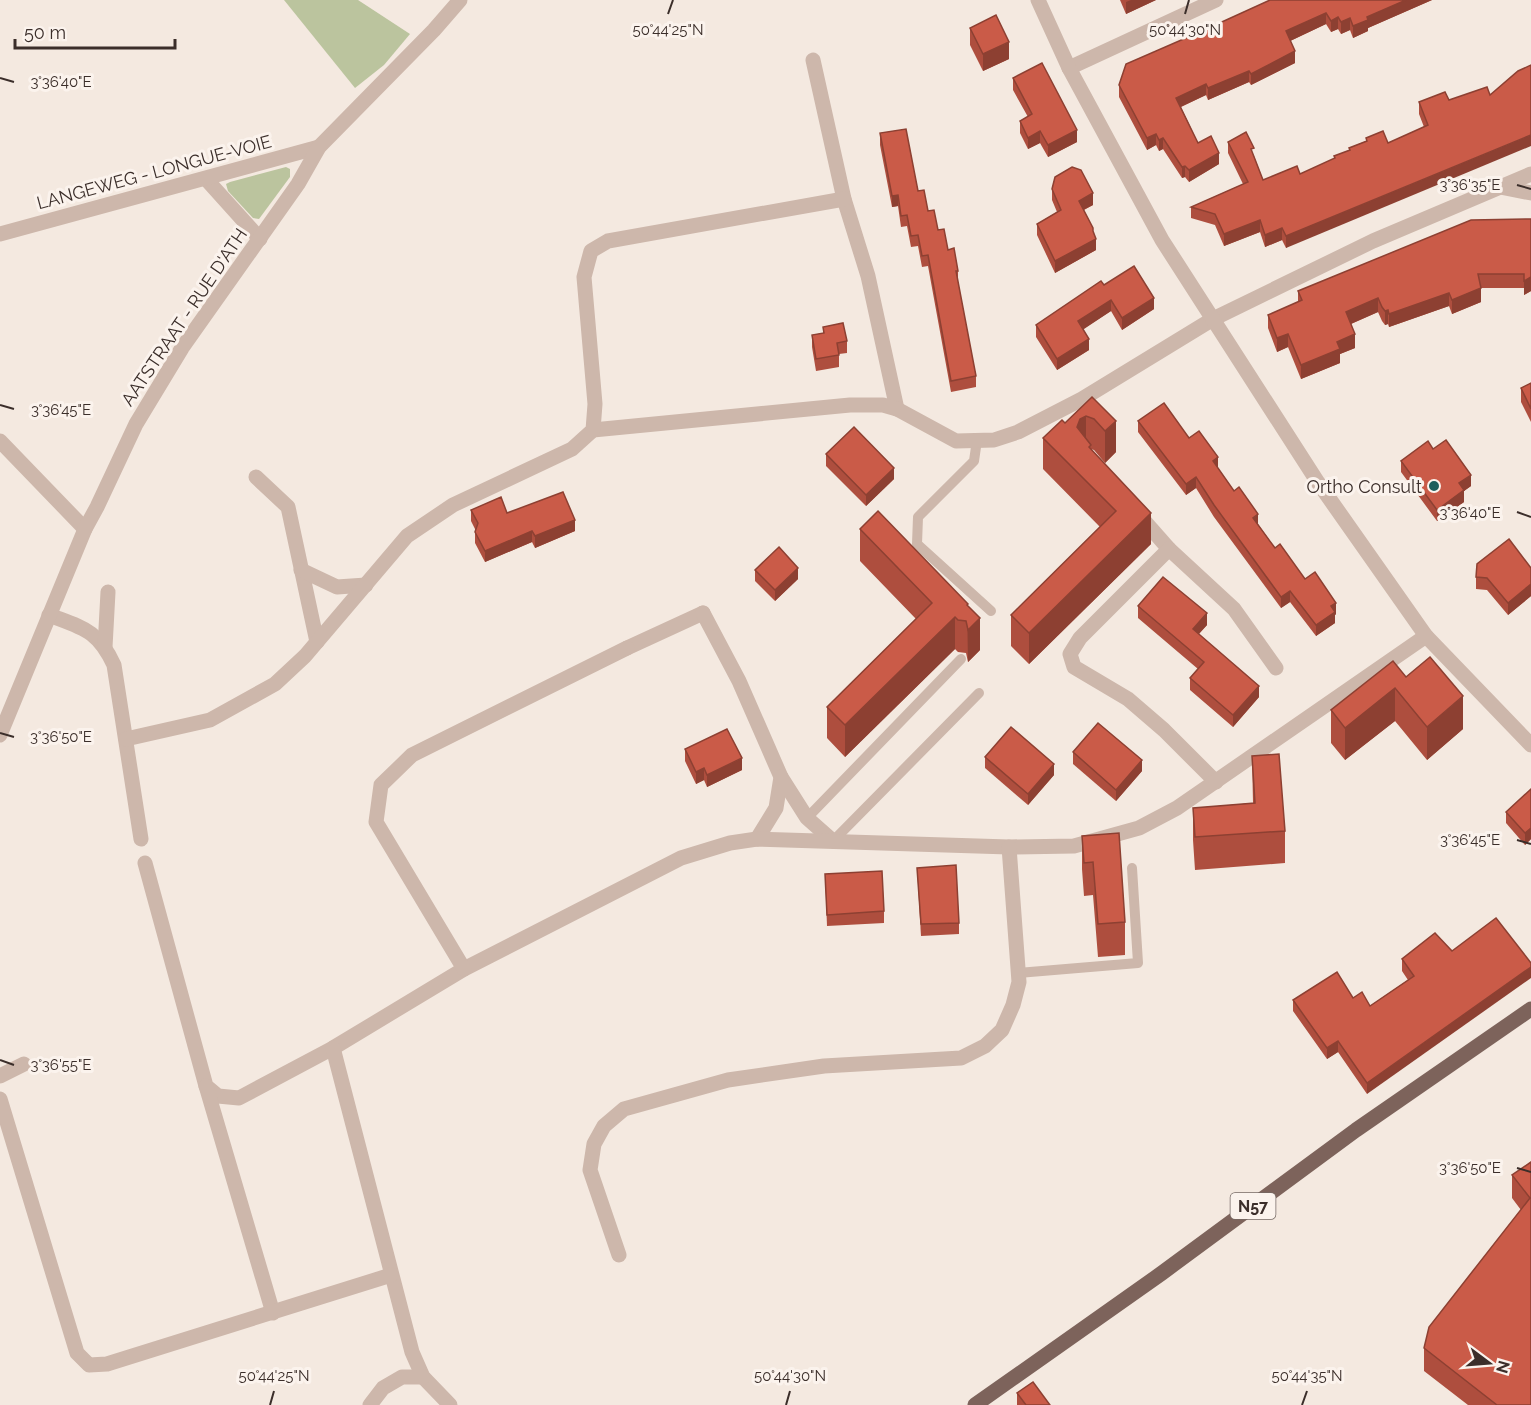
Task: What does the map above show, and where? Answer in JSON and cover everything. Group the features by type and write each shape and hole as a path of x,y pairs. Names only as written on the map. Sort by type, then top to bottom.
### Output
{"main road":[{"name":"N57","path":"975,1405 991,1400 1356,1130 1531,1009"}],"street":[{"name":"AATSTRAAT - RUE D'ATH","path":"0,735 85,529 136,424 182,348 298,184 319,147 434,30 460,0"},
{"path":"1038,0 1069,68 1162,240 1317,481 1426,636 1531,745"},
{"path":"1069,68 1216,0"},
{"path":"813,60 844,199 868,276 897,409"},
{"name":"LANGEWEG - LONGUE-VOIE","path":"0,234 319,147"},
{"path":"126,739 210,720 275,684 305,656 407,536 453,505 572,449 593,430 850,405 883,405 897,409 956,441 994,440 1018,432 1082,399 1213,319 1373,241 1531,174"},
{"path":"206,179 260,239"},
{"path":"1500,187 1531,193"},
{"path":"593,430 595,404 584,277 591,251 608,241 617,239 844,199"},
{"path":"0,441 85,529"},
{"path":"256,477 288,507 317,642"},
{"path":"1132,507 1169,549 1234,609 1276,668"},
{"path":"1169,549 1080,638 1070,654 1074,667 1128,699 1164,730 1216,782"},
{"path":"301,570 337,587 366,585"},
{"path":"105,646 108,592"},
{"path":"464,969 376,822 381,784 412,755 627,648 704,614 739,681 782,777 807,818 833,841"},
{"path":"49,615 87,630 105,646 114,665 141,840"},
{"path":"206,1086 218,1096 239,1098 333,1048 464,969 681,858 730,843 757,839 1009,847 1074,846 1138,828 1178,808 1426,636"},
{"path":"757,839 776,808 782,777"},
{"path":"619,1255 590,1170 594,1144 604,1126 624,1109 728,1080 824,1066 961,1058 986,1046 1002,1030 1013,1005 1019,982 1009,847"},
{"path":"145,863 206,1086 273,1313"},
{"path":"333,1048 412,1352 423,1377 450,1405"},
{"path":"0,1076 24,1064"},
{"path":"0,1099 77,1353 89,1365 107,1364 391,1275"},
{"path":"370,1405 383,1388 402,1377 423,1377"}],"lane":[{"path":"977,440 974,461 918,517 917,544 990,611"},
{"path":"807,818 961,659"},
{"path":"833,841 979,693"},
{"path":"1018,973 1138,963 1132,868"}],"green space":[{"path":"284,0 358,0 410,34 384,65 355,88"},
{"path":"286,167 290,169 290,177 259,219 253,218 228,191 226,184 230,182"}],"building":[{"path":"1270,0 1406,0 1367,17 1368,20 1353,26 1350,18 1341,22 1338,17 1331,21 1326,13 1286,31 1295,51 1251,74 1249,71 1208,88 1206,84 1176,98 1198,143 1211,136 1219,153 1189,170 1185,166 1182,167 1163,138 1159,140 1156,134 1147,138 1119,85 1126,64"},
{"path":"996,15 1009,42 983,54 970,28"},
{"path":"1042,63 1077,130 1048,145 1040,131 1028,138 1020,121 1032,114 1013,78"},
{"path":"1531,65 1531,135 1286,236 1282,228 1265,235 1260,220 1224,234 1215,214 1191,207 1248,182 1228,142 1246,132 1254,148 1251,149 1263,180 1297,166 1300,174 1335,158 1334,156 1350,150 1349,148 1367,141 1366,138 1383,131 1388,143 1428,125 1419,102 1445,92 1449,100 1487,87 1490,95 1518,71"},
{"path":"906,129 918,191 924,190 928,211 934,210 938,230 944,229 948,250 954,248 958,271 956,271 976,376 951,381 928,255 922,256 918,235 911,236 907,215 901,216 898,195 892,196 880,133"},
{"path":"1072,167 1081,170 1093,193 1079,201 1096,239 1055,261 1037,224 1061,210 1052,189 1055,177"},
{"path":"1531,219 1531,277 1524,281 1524,274 1478,274 1481,288 1452,300 1449,293 1389,314 1388,310 1385,311 1382,307 1378,298 1346,312 1355,334 1337,342 1340,349 1301,365 1288,334 1277,338 1268,315 1302,300 1298,291 1471,220"},
{"path":"1134,266 1154,298 1122,318 1111,300 1078,321 1089,339 1057,359 1036,325 1101,281 1104,285"},
{"path":"843,323 847,341 837,343 839,355 816,359 812,335 824,333 823,327"},
{"path":"1531,383 1531,409 1521,388"},
{"path":"1092,397 1116,421 1105,431 1094,419 1086,416 1080,419 1077,427 1091,445 1089,447 1151,513 1029,633 1011,615 1116,511 1043,438 1062,420 1065,423"},
{"path":"1164,403 1189,438 1199,431 1218,457 1213,461 1234,491 1239,487 1258,514 1253,518 1275,548 1280,544 1305,579 1315,572 1336,603 1331,606 1335,612 1316,625 1290,591 1281,597 1196,477 1186,484 1138,421"},
{"path":"854,427 894,468 866,495 826,454"},
{"path":"1446,440 1471,475 1459,483 1464,490 1437,510 1401,461 1428,441 1433,449"},
{"path":"563,492 575,520 535,536 532,531 485,551 475,532 478,523 471,510 501,497 507,513"},
{"path":"878,511 980,618 968,630 966,621 955,617 845,725 827,707 932,603 860,529"},
{"path":"1509,539 1531,568 1531,584 1508,603 1487,578 1476,577 1477,564"},
{"path":"779,547 798,568 775,590 755,570"},
{"path":"1163,577 1207,613 1193,629 1259,686 1233,715 1190,678 1204,662 1138,606"},
{"path":"1430,657 1463,696 1427,727 1395,688 1345,728 1331,710 1393,661 1406,677"},
{"path":"1098,723 1142,760 1116,790 1073,752"},
{"path":"1011,727 1054,764 1028,794 985,757"},
{"path":"727,729 742,758 707,775 704,768 696,772 685,749"},
{"path":"1279,754 1285,831 1195,837 1193,808 1255,803 1252,756"},
{"path":"1531,789 1531,828 1525,833 1506,812"},
{"path":"1119,833 1125,922 1098,924 1093,862 1084,863 1082,836"},
{"path":"956,865 959,923 921,924 917,868"},
{"path":"882,871 884,911 827,915 825,874"},
{"path":"1496,918 1531,963 1531,967 1367,1083 1338,1041 1327,1048 1293,1000 1337,972 1353,998 1362,992 1370,1006 1414,976 1402,959 1435,933 1452,951"},
{"path":"1531,1162 1531,1405 1497,1405 1424,1348 1429,1327 1530,1198 1512,1175"},
{"path":"1033,1382 1050,1405 1026,1405 1017,1393"}],"place":[{"name":"Ortho Consult","path":"1434,486"}]}
